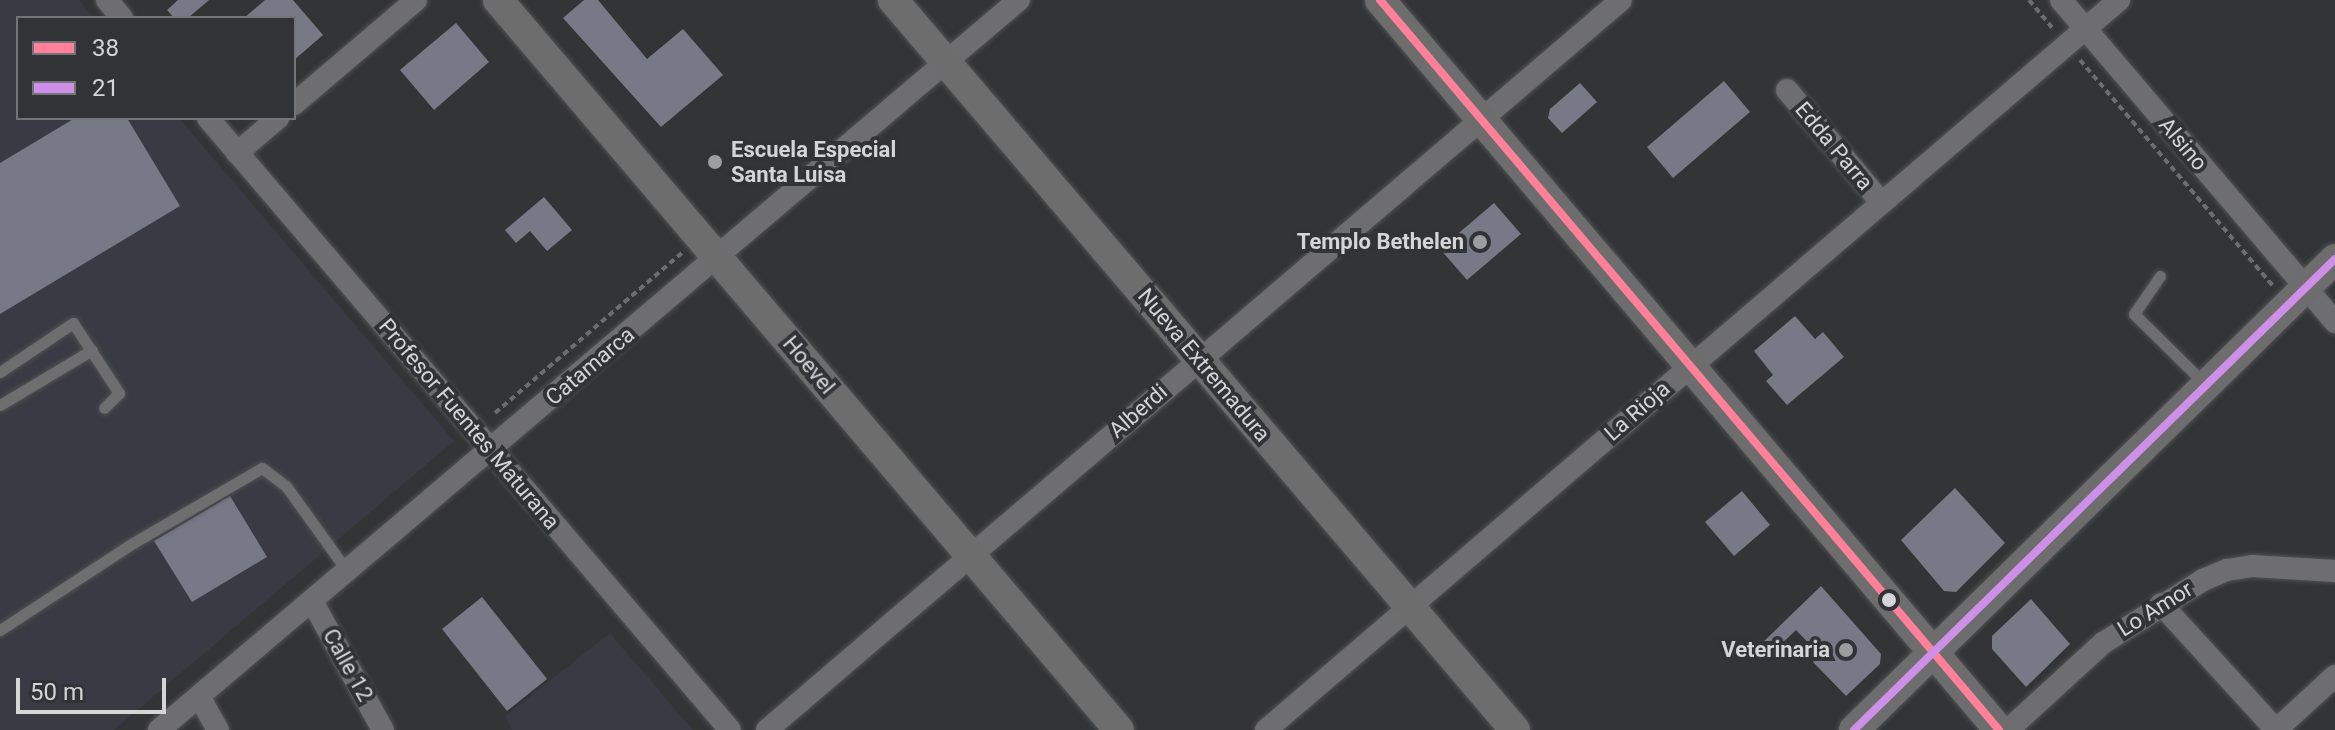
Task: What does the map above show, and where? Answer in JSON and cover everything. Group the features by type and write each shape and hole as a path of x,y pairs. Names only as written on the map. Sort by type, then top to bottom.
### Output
{"street":[{"path":"107,0 120,16"},
{"path":"296,102 416,0"},
{"name":"Hoevel","path":"498,0 1119,730"},
{"name":"Nueva Extremadura","path":"893,0 1515,730"},
{"name":"Catamarca","path":"159,730 1019,0"},
{"path":"1380,0 1999,730"},
{"name":"Alberdi","path":"767,730 1621,0"},
{"name":"Alsino","path":"2061,0 2297,296"},
{"name":"La Rioja","path":"1266,730 2119,0"},
{"name":"Edda Parra","path":"1787,90 1881,202"},
{"name":"Profesor Fuentes Maturana","path":"210,120 730,730"},
{"path":"237,153 276,120"},
{"path":"1854,730 2335,259"},
{"path":"2297,296 2335,322"},
{"name":"Lo Amor","path":"2008,730 2103,643 2203,580 2239,567 2335,571"},
{"name":"Calle 12","path":"312,601 383,730"},
{"path":"2161,604 2276,730 2335,676"},
{"path":"199,696 218,730"}],"lane":[{"path":"2160,276 2134,314 2206,385"},
{"path":"0,372 73,323 119,393 104,408"},
{"path":"0,405 92,350"},
{"path":"0,630 133,543 262,468 286,486 347,571"}],"path":[{"path":"2029,0 2297,296"},
{"path":"495,413 682,253"}],"shaded area":[{"path":"0,0 79,0 92,16 16,16 16,120 181,120 454,441 114,730 0,730"},
{"path":"610,633 693,730 512,730 505,716"}],"building":[{"path":"178,0 209,0 190,16 172,16 167,10"},
{"path":"265,0 293,0 323,35 296,58 296,16 246,16"},
{"path":"584,0 598,0 647,59 683,29 723,75 661,127 563,18"},
{"path":"456,23 489,62 434,110 400,70"},
{"path":"1724,81 1750,112 1673,178 1647,147"},
{"path":"1580,83 1597,102 1562,133 1548,118 1550,109"},
{"path":"72,120 128,120 180,206 0,314 0,163"},
{"path":"544,197 572,230 547,251 530,231 516,243 505,230"},
{"name":"Templo Bethelen","path":"1494,203 1521,234 1467,280 1440,249"},
{"path":"1795,316 1815,339 1823,332 1844,357 1787,405 1766,381 1773,375 1754,351"},
{"path":"1955,488 2005,543 1956,592 1944,591 1901,540"},
{"path":"1742,491 1770,525 1734,556 1705,522"},
{"path":"230,496 267,557 192,602 154,541"},
{"path":"1821,586 1881,654 1880,664 1846,696 1813,662 1820,655 1796,630 1770,655 1760,645"},
{"path":"482,597 547,679 507,711 442,629"},
{"path":"2031,599 2070,644 2026,687 1992,649 1992,636"}],"transit line":[{"name":"38","path":"1380,0 1999,730"},
{"name":"21","path":"1854,730 2335,259"}],"place":[{"name":"Escuela Especial Santa Luisa","path":"715,162"},
{"name":"Templo Bethelen","path":"1480,242"},
{"name":"Veterinaria","path":"1846,650"}]}
